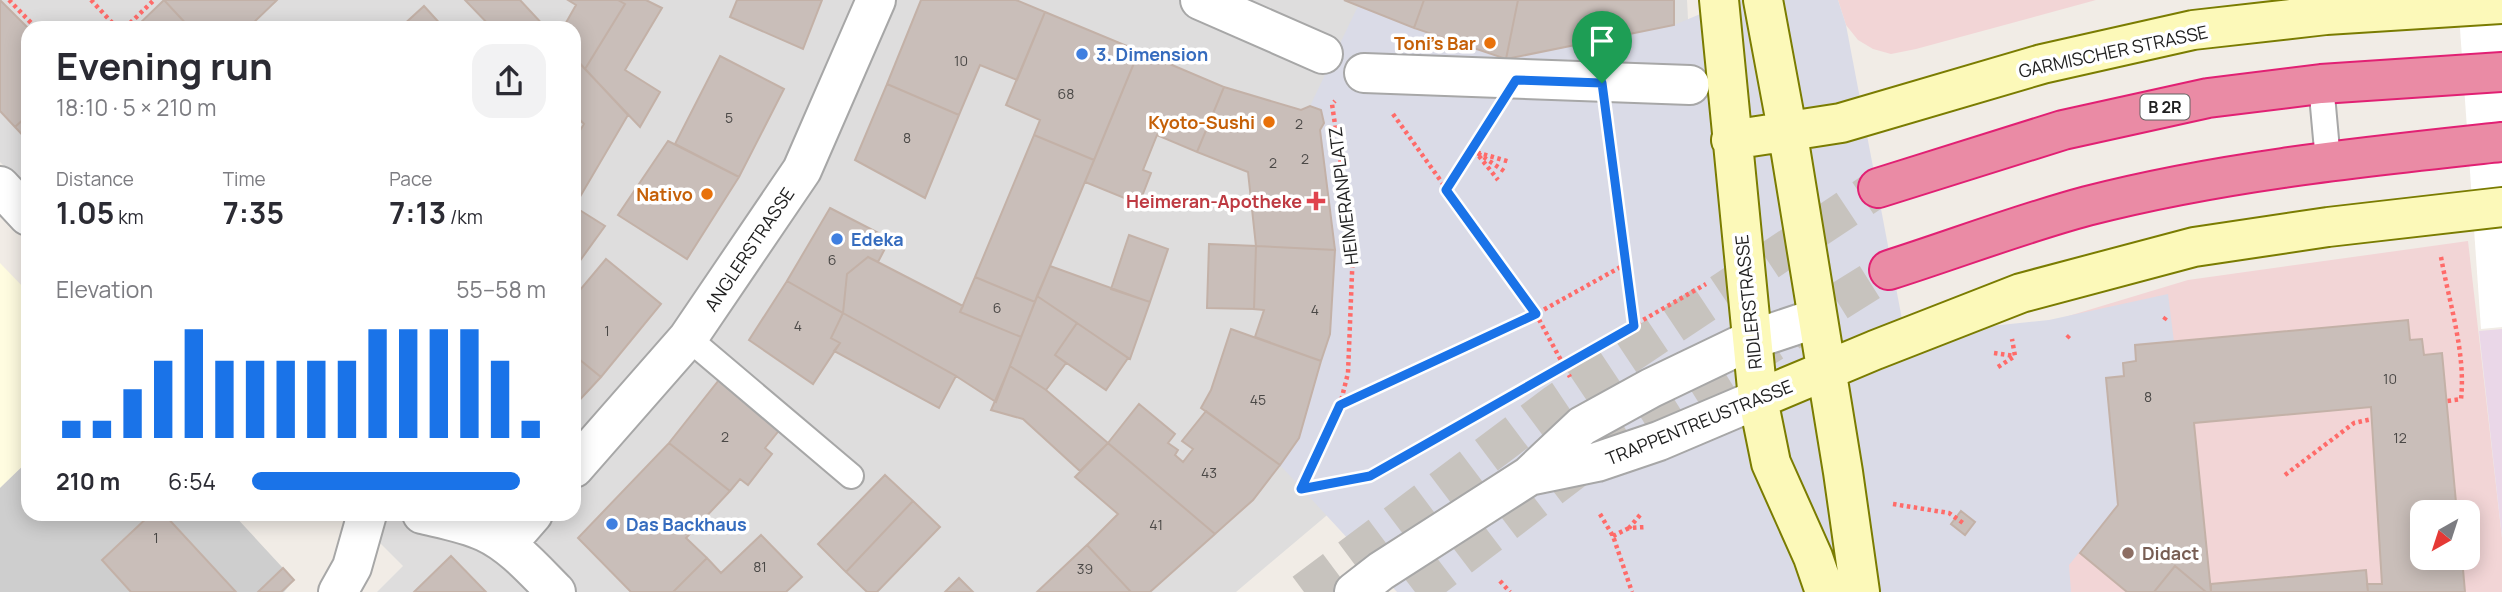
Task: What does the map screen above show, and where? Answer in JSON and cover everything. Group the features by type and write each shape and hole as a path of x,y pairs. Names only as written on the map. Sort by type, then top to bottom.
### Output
{"highway":[{"name":"B 2R","path":"1878,188 2063,130 2208,98 2320,83 2502,72"},
{"path":"1889,270 2086,206 2228,177 2328,161 2502,142"}],"street":[{"name":"ANGLERSTRASSE","path":"581,460 688,338 802,170 876,0"},
{"path":"1200,0 1323,54"},
{"name":"RIDLERSTRASSE","path":"1719,0 1758,399 1771,463 1813,557 1825,592"},
{"path":"1763,0 1787,130 1860,592"},
{"name":"GARMISCHER STRASSE","path":"1731,139 1841,123 2042,64 2193,30 2326,15 2502,5"},
{"path":"1364,74 1690,85"},
{"path":"0,186 21,208"},
{"path":"1826,370 2021,293 2194,247 2328,227 2502,207"},
{"name":"TRAPPENTREUSTRASSE","path":"1354,592 1381,571 1529,476 1581,426 1651,387 1751,340 1817,318"},
{"name":"TRAPPENTREUSTRASSE","path":"1529,476 1597,462 1659,441 1826,370"},
{"path":"338,592 352,567 365,521"},
{"path":"449,521 487,533 506,545 556,592"},
{"path":"506,545 527,521"}],"lane":[{"path":"2320,83 2328,161"},
{"path":"688,338 851,476"}],"path":[{"path":"9,0 29,21"},
{"path":"91,0 110,21"},
{"path":"132,21 154,0"},
{"path":"1364,74 1536,314 1570,377"},
{"path":"1446,190 1474,150 1516,80"},
{"path":"1602,83 1634,326"},
{"name":"HEIMERANPLATZ","path":"1332,104 1353,249 1348,373 1340,405 1301,489 1370,476 1562,365"},
{"path":"1474,150 1510,162"},
{"path":"1474,150 1504,171"},
{"path":"1474,150 1498,180"},
{"path":"2441,257 2462,384 2461,399 2447,401"},
{"path":"1340,405 1536,314 1626,264"},
{"path":"1562,365 1659,312"},
{"path":"2011,333 2015,356"},
{"path":"1994,353 2015,356"},
{"path":"1998,368 2015,356"},
{"path":"2285,475 2354,423 2372,419"},
{"path":"1894,504 1949,513 1963,523"},
{"path":"1600,514 1614,536 1632,592"},
{"path":"1614,536 1629,528 1640,515"},
{"path":"1629,528 1646,527"},
{"path":"1500,581 1510,592"}],"shaded area":[{"path":"0,0 1687,0 1692,96 1345,500 1236,592 377,592 403,566 358,521 581,521 581,21 21,21 21,183 0,162"},
{"path":"1734,0 1838,0 1846,25 1909,356 1991,326 2049,320 2168,294 2174,342 2136,361 2123,363 2124,376 2106,378 2118,505 2069,565 2071,592 1397,592 1280,465 1299,438 1330,334 1335,250 1320,130 1324,123 1321,110 1310,106 1358,6 1506,59 1674,25"},
{"path":"1838,0 2096,0 1891,54 1873,49 1858,40 1846,25"},
{"path":"2468,241 2502,538 2502,592 1890,592 1903,366 2188,280"},
{"path":"0,263 21,285 21,468 0,488"},
{"path":"2502,329 2502,538 2479,331"},
{"path":"21,468 21,521 240,521 294,580 284,592 0,592 0,488"}],"pier":[{"path":"2458,0 2502,0 2502,327 2481,329"}],"building":[{"path":"0,0 21,21 21,121 15,127 0,111"},
{"path":"164,0 184,21 142,21"},
{"path":"164,0 277,0 255,21 184,21"},
{"path":"465,0 520,0 540,21 485,21"},
{"path":"568,0 618,0 625,4 585,69 581,65 581,21 567,21 576,5"},
{"path":"618,0 646,0 662,8 625,70 660,92 640,127 585,69 625,4"},
{"path":"737,0 822,0 803,49 730,17"},
{"path":"921,0 1016,0 1045,12 1017,80 980,65 959,115 887,84"},
{"path":"1344,0 1424,0 1414,28"},
{"path":"1424,0 1518,0 1506,59 1414,28"},
{"path":"1518,0 1674,0 1674,25 1506,59"},
{"path":"424,6 438,21 408,21"},
{"path":"1045,12 1139,51 1094,160 1034,135 1040,120 1006,105"},
{"path":"1139,51 1224,87 1197,152 1157,135 1143,170 1151,173 1139,204 1085,182"},
{"path":"720,56 784,89 739,177 675,144"},
{"path":"581,65 628,115 581,195 581,129 584,124 581,121"},
{"path":"887,84 959,115 925,198 855,160"},
{"path":"1224,87 1301,110 1310,106 1321,110 1324,123 1320,130 1335,250 1256,246 1248,172 1197,152"},
{"path":"21,121 21,133 15,127"},
{"path":"1034,135 1094,160 1035,302 975,277"},
{"path":"668,141 739,177 687,259 618,215"},
{"path":"830,208 890,239 878,262 868,257 847,274 843,313 787,281"},
{"path":"581,211 605,226 581,259"},
{"path":"1129,235 1168,249 1150,302 1111,289"},
{"path":"1209,244 1256,246 1254,309 1207,308"},
{"path":"1256,246 1335,250 1330,334 1321,361 1255,337 1264,310 1254,309"},
{"path":"868,257 963,306 960,312 1021,337 996,402 956,376 843,313 847,274"},
{"path":"606,259 661,304 601,377 581,361 581,289"},
{"path":"1050,266 1150,302 1130,359 1037,296"},
{"path":"975,277 1035,302 1021,337 960,312"},
{"path":"787,281 843,313 831,338 840,343 813,384 749,340"},
{"path":"1037,296 1077,323 1055,355 1066,363 1046,390 1010,366"},
{"path":"843,313 956,376 939,408 834,351 840,343 831,338"},
{"path":"2408,320 2410,340 2422,339 2424,355 2442,353 2456,500 2410,500 2410,570 2463,570 2465,592 2368,592 2367,584 2382,584 2371,407 2194,423 2211,592 2206,592 2175,566 2154,592 2127,592 2080,553 2118,505 2106,378 2124,376 2123,363 2136,361 2135,345"},
{"path":"1077,323 1128,358 1106,390 1055,355"},
{"path":"1231,329 1321,361 1299,438 1280,465 1201,408 1211,390"},
{"path":"581,361 601,377 581,398"},
{"path":"1010,366 1046,390 1108,443 1080,471 1023,419 991,410"},
{"path":"719,380 781,428 765,448 772,454 748,485 740,479 730,491 669,443"},
{"path":"1139,404 1175,434 1168,443 1178,450 1175,455 1183,462 1193,449 1182,441 1206,411 1280,465 1253,500 1215,534 1108,443"},
{"path":"669,443 730,491 686,538 707,558 673,592 631,592 578,538"},
{"path":"1108,443 1215,534 1150,592 1131,592 1087,545 1118,514 1075,477"},
{"path":"885,475 913,501 846,572 818,544"},
{"path":"913,501 940,527 877,592 867,592 846,572"},
{"path":"1961,511 1975,522 1965,535 1951,524"},
{"path":"144,521 170,521 236,592 131,592 102,560"},
{"path":"761,535 802,577 786,592 673,592 707,558 721,573"},
{"path":"1087,545 1131,592 1037,592"},
{"path":"451,556 486,592 414,592"},
{"path":"2175,566 2206,592 2154,592"},
{"path":"283,568 294,580 281,592 258,592"},
{"path":"2366,570 2368,592 2211,592 2211,584"},
{"path":"959,578 973,592 945,592"}],"tunnel":[{"path":"1304,592 1556,403 1878,188"},
{"path":"1415,592 1601,450 1889,270"}],"place":[{"name":"Toni's Bar","path":"1490,43"},
{"name":"3. Dimension","path":"1082,54"},
{"name":"Kyoto-Sushi","path":"1269,122"},
{"name":"Nativo","path":"707,194"},
{"name":"Heimeran-Apotheke","path":"1316,201"},
{"name":"Edeka","path":"837,239"},
{"name":"Das Backhaus","path":"612,524"},
{"name":"Didact","path":"2128,553"}],"route":[{"path":"1516,80 1602,83 1634,326 1370,476 1301,489 1340,405 1536,314 1446,190 1516,80"}]}
